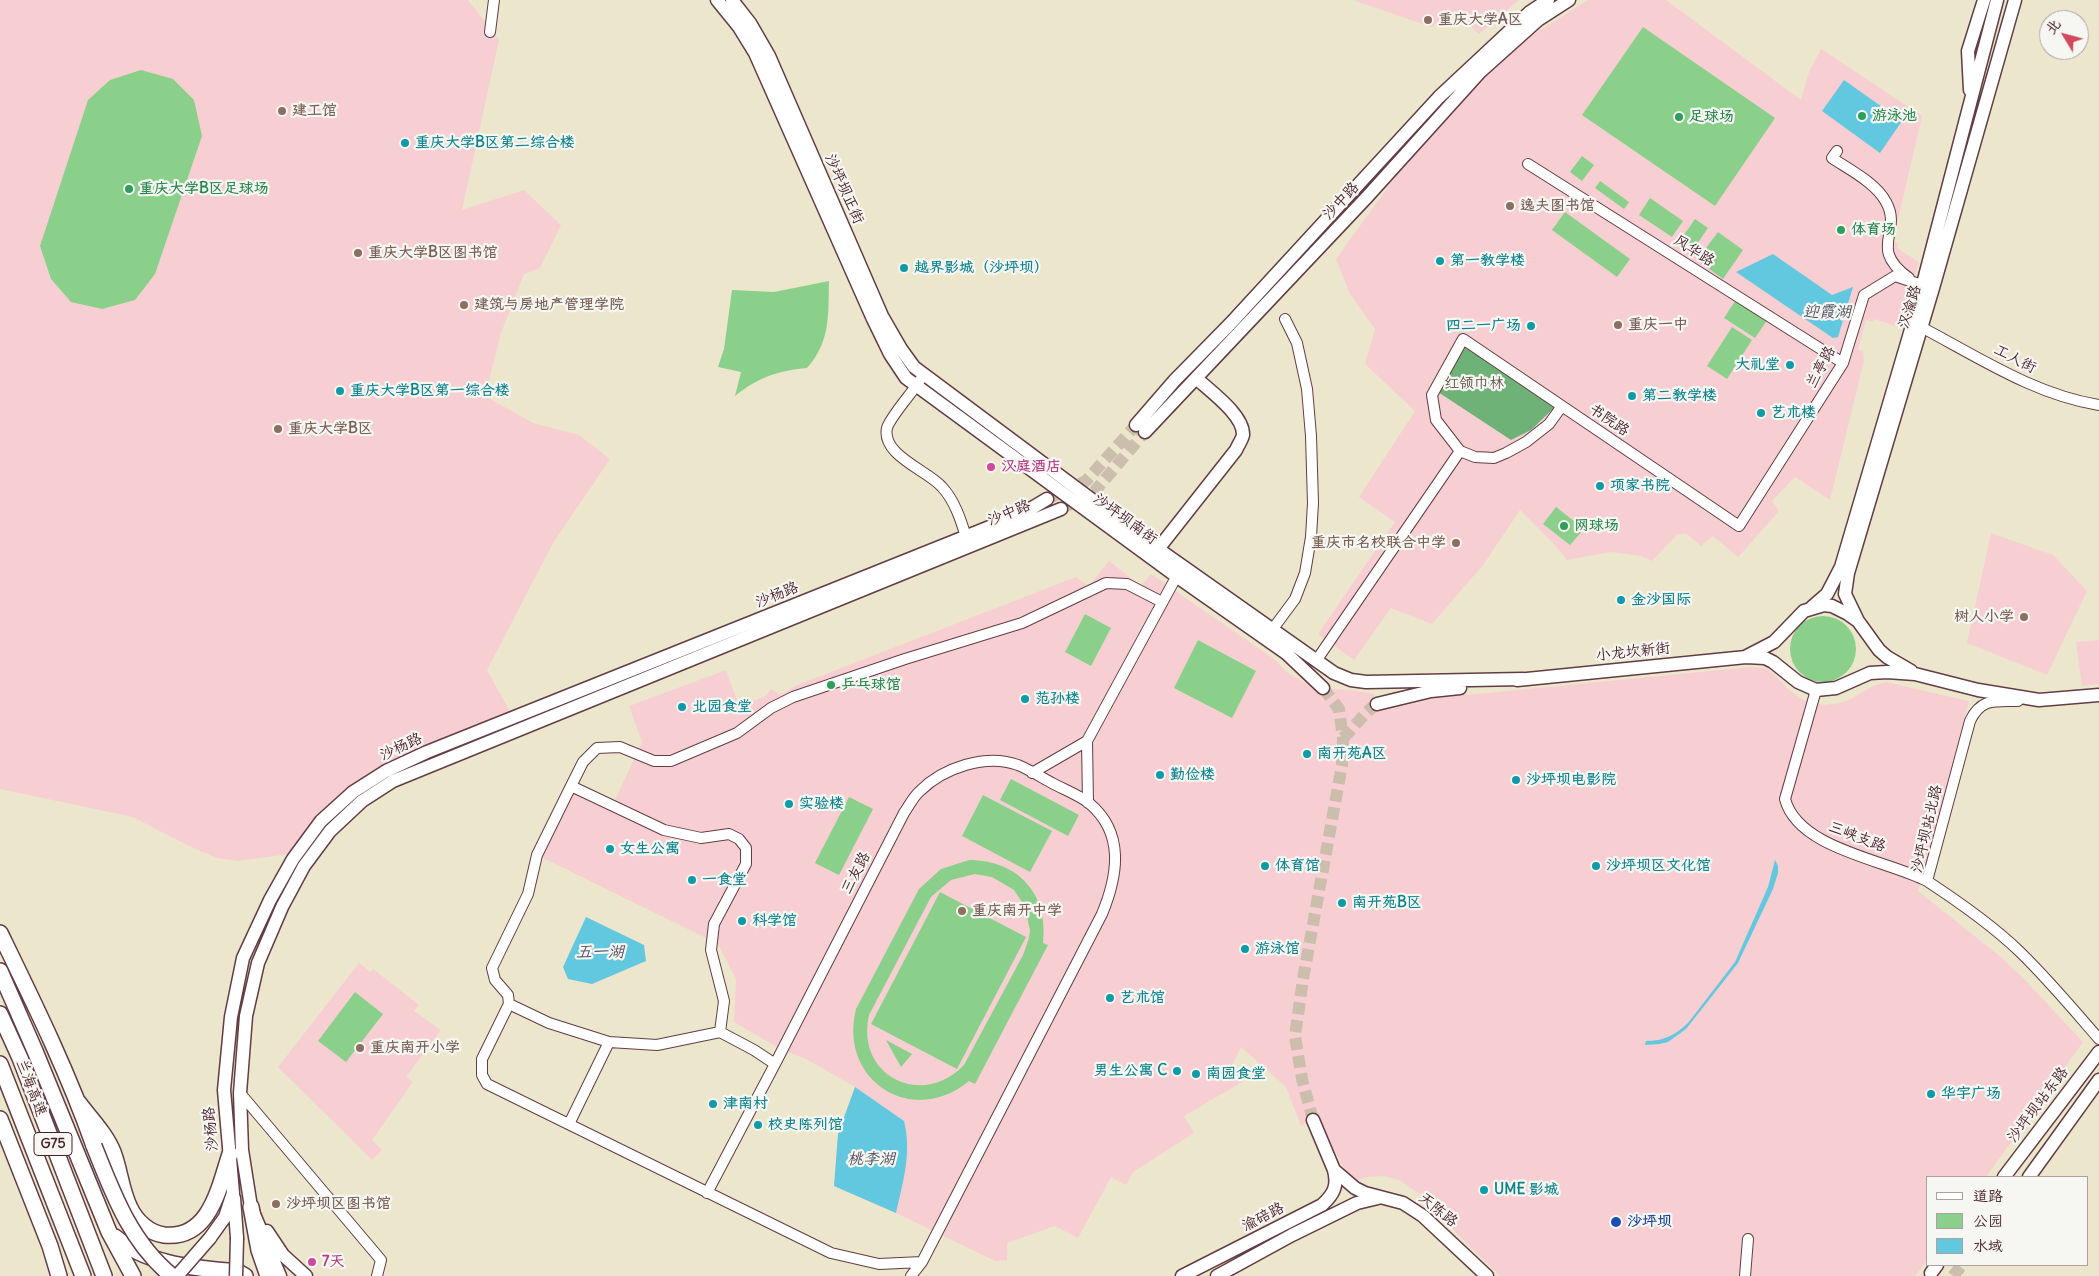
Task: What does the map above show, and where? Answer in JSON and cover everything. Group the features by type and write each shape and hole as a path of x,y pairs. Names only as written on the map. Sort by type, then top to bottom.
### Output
{"highway":[{"path":"0,932 39,1013 78,1102 94,1146 125,1219 142,1245 160,1266 172,1276"},
{"path":"0,971 109,1232 133,1276"},
{"name":"兰海高速","path":"0,1014 20,1058 104,1276"},
{"name":"兰海高速","path":"0,1064 83,1276"},
{"path":"78,1102 114,1153 129,1207 143,1225 152,1232 174,1236 187,1233 199,1225 209,1212 216,1197 230,1154"},
{"path":"0,1119 61,1276"},
{"path":"251,1207 259,1250 268,1276"},
{"path":"109,1232 126,1247 158,1260 190,1267 238,1272 245,1276"}],"main road":[{"name":"沙坪坝正街","path":"717,0 739,27 755,54 873,320 890,354 906,378"},
{"name":"沙坪坝正街","path":"732,0 750,22 769,56 882,316 920,380 936,384"},
{"name":"沙中路","path":"1548,0 1524,18 1439,97 1230,324 1175,380 1140,429 1196,378 1367,197 1480,72 1538,20 1569,0"},
{"path":"1970,104 1968,51 1984,0"},
{"name":"汉渝路","path":"1812,607 1827,594 1841,567 1912,326 1918,284 1998,0"},
{"name":"汉渝路","path":"1858,621 1845,594 1848,573 2015,0"},
{"name":"沙坪坝南街","path":"906,378 920,380 1179,571 1286,653 1323,688"},
{"path":"1158,549 1236,450 1243,437 1242,425 1234,414 1196,378"},
{"name":"沙坪坝南街","path":"936,384 1158,549 1179,571 1272,630 1334,673 1351,680"},
{"name":"沙中路","path":"968,541 1022,514 1047,499"},
{"name":"沙中路","path":"968,541 1061,509"},
{"name":"沙杨路","path":"280,1276 251,1207 242,1150 240,1093 246,1016 256,972 282,907 304,866 330,831 362,801 393,781 968,541"},
{"name":"沙杨路","path":"177,1276 210,1238 225,1217 233,1193 224,1090 231,1017 243,958 270,900 293,859 321,822 353,792 386,771 427,752 968,541"},
{"path":"1812,607 1832,606 1848,614 1858,621 1887,658 1915,674"},
{"name":"小龙坎新街","path":"1746,657 1774,642 1796,616 1812,607"},
{"name":"小龙坎新街","path":"1377,704 1431,691 1524,679 1746,657 1765,658 1798,682 1816,690"},
{"path":"1816,690 1836,688 1870,673 1888,672 1915,674 1978,690 2039,700 2099,695"},
{"name":"小龙坎新街","path":"1351,680 1375,682 1524,679"},
{"name":"沙坪坝站东路","path":"2005,1176 2099,1052"},
{"path":"2030,1176 2099,1080"},
{"path":"1313,1120 1334,1170"},
{"name":"天陈路","path":"1334,1170 1355,1188 1365,1193 1403,1203 1423,1216 1487,1276"},
{"name":"渝碚路","path":"1182,1276 1322,1205 1332,1196 1336,1178 1334,1170"},
{"path":"233,1193 237,1238 236,1276"},
{"name":"渝碚路","path":"1217,1276 1292,1235 1357,1203 1376,1198 1387,1198"},
{"path":"251,1207 283,1255 306,1276"},
{"path":"1446,1236 1475,1276"},
{"path":"1446,1236 1480,1276"}],"street":[{"path":"490,32 494,0"},
{"path":"1837,151 1832,158 1879,191 1888,203 1891,216 1887,247 1890,261 1918,284"},
{"name":"风华路","path":"1528,164 1843,363"},
{"name":"兰亭路","path":"1739,526 1843,363 1864,295 1896,276 1918,284"},
{"path":"1272,630 1296,599 1305,573 1311,537 1313,503 1311,436 1307,389 1297,343 1285,319"},
{"name":"工人街","path":"1921,327 2043,391 2099,405"},
{"name":"书院路","path":"1460,451 1436,420 1432,394 1463,338 1739,526"},
{"path":"920,380 888,426 887,437 891,448 942,486 953,503 968,541"},
{"path":"1316,661 1460,451 1474,457 1494,458 1506,453 1526,442 1549,424 1562,406"},
{"path":"911,1276 922,1262 1110,896 1116,872 1116,850 1106,824 1088,802 1087,741 1179,571"},
{"path":"922,1262 878,1264 831,1253 487,1084 482,1075 482,1059 509,1004 508,995 495,980 492,968 528,894 537,855 583,762 598,748 620,747 654,761 671,761 737,733 771,708 793,697 905,658 1022,623 1055,609 1106,583 1127,584 1162,602"},
{"name":"三峡支路","path":"1816,690 1785,799 1789,813 1799,824 1821,841 1927,881"},
{"name":"沙坪坝站北路","path":"2039,700 1994,702 1981,705 1976,710 1970,721 1927,881 1994,929 2019,951 2099,1039"},
{"path":"1032,773 1087,741"},
{"name":"三友路","path":"707,1193 904,813 919,792 956,768 974,763 993,761 1017,765 1088,802"},
{"path":"571,786 664,830 701,838 729,834 739,839 746,848 746,864 714,924 711,950 724,1001 720,1032"},
{"path":"509,1004 549,1023 609,1042 657,1045 720,1032 754,1050 774,1064"},
{"path":"568,1124 609,1042"},
{"path":"240,1093 381,1260 377,1276"},
{"path":"1745,1276 1748,1239"}],"shaded area":[{"name":"重庆大学B区","path":"0,0 468,0 499,40 462,210 524,190 561,225 540,268 524,274 501,333 485,396 533,423 579,435 610,459 553,543 487,670 512,715 386,766 289,854 238,861 217,858 133,817 0,789"},
{"name":"重庆大学A区","path":"1353,0 1519,0 1479,34 1457,14 1431,27"},
{"name":"重庆一中","path":"1588,0 1666,0 1801,100 1809,72 1821,49 1922,116 1893,241 1898,244 1897,248 1919,262 1901,328 1874,319 1873,322 1866,320 1858,349 1863,351 1864,361 1830,500 1795,477 1772,501 1779,511 1738,557 1713,536 1701,546 1686,533 1677,535 1652,561 1641,556 1611,552 1567,560 1520,510 1483,565 1432,624 1391,608 1354,660 1318,634 1395,522 1359,497 1415,411 1365,364 1375,329 1350,294 1336,259 1409,158 1482,74 1512,48"},
{"name":"树人小学","path":"1991,533 2053,555 2087,591 2047,675 1967,643"},
{"path":"1109,561 1141,586 1151,574 1274,659 1288,673 1315,688 1350,690 1374,694 1380,711 1436,698 1751,667 1766,668 1803,700 1824,705 1840,703 1851,699 1873,686 1886,682 1969,701 1918,891 2002,958 2083,1042 1987,1176 1926,1176 1926,1262 1915,1276 1500,1276 1457,1234 1428,1200 1401,1181 1385,1176 1366,1177 1355,1182 1343,1167 1317,1117 1301,1126 1286,1087 1241,1047 1232,1066 1242,1082 1184,1116 1194,1133 1133,1172 1126,1185 1111,1177 1078,1238 1055,1226 1007,1243 1007,1260 995,1261 896,1213 834,1186 838,1134 855,1087 806,1059 782,1050 734,1022 736,979 718,944 537,855 571,786 612,806 642,742 629,706 726,670 739,706 766,696 771,689 781,695 795,686 1076,577 1089,586"},
{"path":"2099,640 2099,684 2082,686 2076,642"},
{"name":"重庆南开小学","path":"359,963 370,972 373,969 419,1005 414,1011 441,1030 406,1077 413,1082 372,1140 382,1150 372,1160 278,1067"}],"green space":[{"name":"足球场","path":"1643,27 1775,118 1715,206 1582,115"},
{"path":"141,70 173,79 194,100 202,136 155,274 135,300 102,309 71,302 51,279 40,246 88,100 110,80"},
{"path":"1582,156 1594,165 1582,181 1570,172"},
{"path":"1600,181 1629,202 1624,209 1595,188"},
{"path":"1650,198 1683,221 1672,237 1639,215"},
{"path":"1565,212 1630,259 1617,277 1552,230"},
{"path":"1695,219 1708,228 1690,254 1677,245"},
{"path":"1718,232 1743,250 1723,279 1697,260"},
{"path":"829,281 827,327 820,348 807,368 769,376 752,384 735,396 741,372 718,367 724,349 732,290 774,292"},
{"path":"1739,295 1770,316 1755,338 1724,318"},
{"path":"1732,327 1752,340 1727,379 1707,366"},
{"name":"红领巾林","path":"1463,344 1556,406 1531,430 1511,440 1438,392"},
{"name":"网球场","path":"1556,507 1584,529 1570,545 1543,524"},
{"path":"1085,614 1111,628 1091,666 1065,652"},
{"path":"1823,616 1836,618 1846,626 1854,636 1856,649 1854,662 1846,672 1836,680 1823,682 1810,680 1800,672 1792,662 1790,649 1792,636 1800,626 1810,618"},
{"path":"1198,640 1256,671 1232,718 1174,688"},
{"path":"1011,779 1079,815 1068,836 1000,800"},
{"path":"983,795 1052,831 1030,872 962,836"},
{"path":"849,797 873,809 839,875 815,863"},
{"path":"969,860 1002,866 1016,873 1027,883 1035,895 1041,909 1044,925 1043,943 1048,945 975,1084 969,1081 947,1094 925,1100 904,1098 885,1090 869,1076 858,1057 853,1035 856,1009 919,889 941,869","holes":["975,874 992,877 1014,890 1024,905 1030,930 1023,955 964,1065 947,1078 929,1084 912,1085 896,1079 882,1069 872,1055 867,1036 869,1015 931,897 951,880"]},
{"path":"940,892 1026,937 957,1069 871,1024"},
{"path":"355,992 383,1014 346,1062 318,1041"},
{"path":"886,1040 912,1054 901,1067"}],"water":[{"name":"游泳池","path":"1844,80 1902,121 1880,153 1822,111"},
{"name":"迎霞湖","path":"1773,254 1832,295 1853,287 1838,337 1833,338 1736,272"},
{"path":"1775,860 1778,866 1778,873 1773,889 1738,963 1686,1029 1668,1042 1645,1045 1646,1041 1658,1040 1669,1036 1688,1023 1735,962 1768,887"},
{"name":"五一湖","path":"586,917 644,945 646,961 592,984 568,979 563,967"},
{"name":"桃李湖","path":"855,1087 904,1121 907,1156 896,1213 834,1186 838,1134"}],"tunnel":[{"path":"1047,499 1086,481 1136,425"},
{"path":"1061,509 1095,491 1145,432"},
{"path":"1313,1120 1302,1079 1295,1036 1303,979 1342,765 1343,738 1339,709 1323,688"},
{"path":"1343,738 1377,704"},
{"path":"1953,1276 1961,1266"}],"place":[{"name":"重庆大学A区","path":"1428,20"},
{"name":"建工馆","path":"282,111"},
{"name":"游泳池","path":"1862,116"},
{"name":"足球场","path":"1679,117"},
{"name":"重庆大学B区第二综合楼","path":"405,143"},
{"name":"重庆大学B区足球场","path":"129,189"},
{"name":"逸夫图书馆","path":"1510,206"},
{"name":"体育场","path":"1841,230"},
{"name":"重庆大学B区图书馆","path":"358,253"},
{"name":"第一教学楼","path":"1440,261"},
{"name":"越界影城（沙坪坝）","path":"904,268"},
{"name":"建筑与房地产管理学院","path":"464,305"},
{"name":"重庆一中","path":"1618,325"},
{"name":"四二一广场","path":"1531,326"},
{"name":"大礼堂","path":"1790,365"},
{"name":"重庆大学B区第一综合楼","path":"340,391"},
{"name":"第二教学楼","path":"1632,396"},
{"name":"艺术楼","path":"1761,413"},
{"name":"重庆大学B区","path":"278,429"},
{"name":"汉庭酒店","path":"991,467"},
{"name":"项家书院","path":"1600,486"},
{"name":"网球场","path":"1564,526"},
{"name":"重庆市名校联合中学","path":"1456,543"},
{"name":"金沙国际","path":"1621,600"},
{"name":"树人小学","path":"2024,617"},
{"name":"乒乓球馆","path":"831,685"},
{"name":"范孙楼","path":"1025,699"},
{"name":"北园食堂","path":"682,707"},
{"name":"南开苑A区","path":"1307,754"},
{"name":"勤俭楼","path":"1160,775"},
{"name":"沙坪坝电影院","path":"1516,780"},
{"name":"实验楼","path":"789,804"},
{"name":"女生公寓","path":"610,849"},
{"name":"体育馆","path":"1265,866"},
{"name":"沙坪坝区文化馆","path":"1596,866"},
{"name":"一食堂","path":"692,880"},
{"name":"南开苑B区","path":"1342,903"},
{"name":"重庆南开中学","path":"962,911"},
{"name":"科学馆","path":"742,921"},
{"name":"游泳馆","path":"1245,949"},
{"name":"艺术馆","path":"1110,998"},
{"name":"重庆南开小学","path":"360,1048"},
{"name":"男生公寓 C","path":"1177,1071"},
{"name":"南园食堂","path":"1196,1074"},
{"name":"华宇广场","path":"1931,1094"},
{"name":"津南村","path":"713,1104"},
{"name":"校史陈列馆","path":"758,1125"},
{"name":"UME 影城","path":"1484,1190"},
{"name":"沙坪坝区图书馆","path":"276,1204"},
{"name":"沙坪坝","path":"1616,1222"},
{"name":"7天","path":"312,1262"}]}
